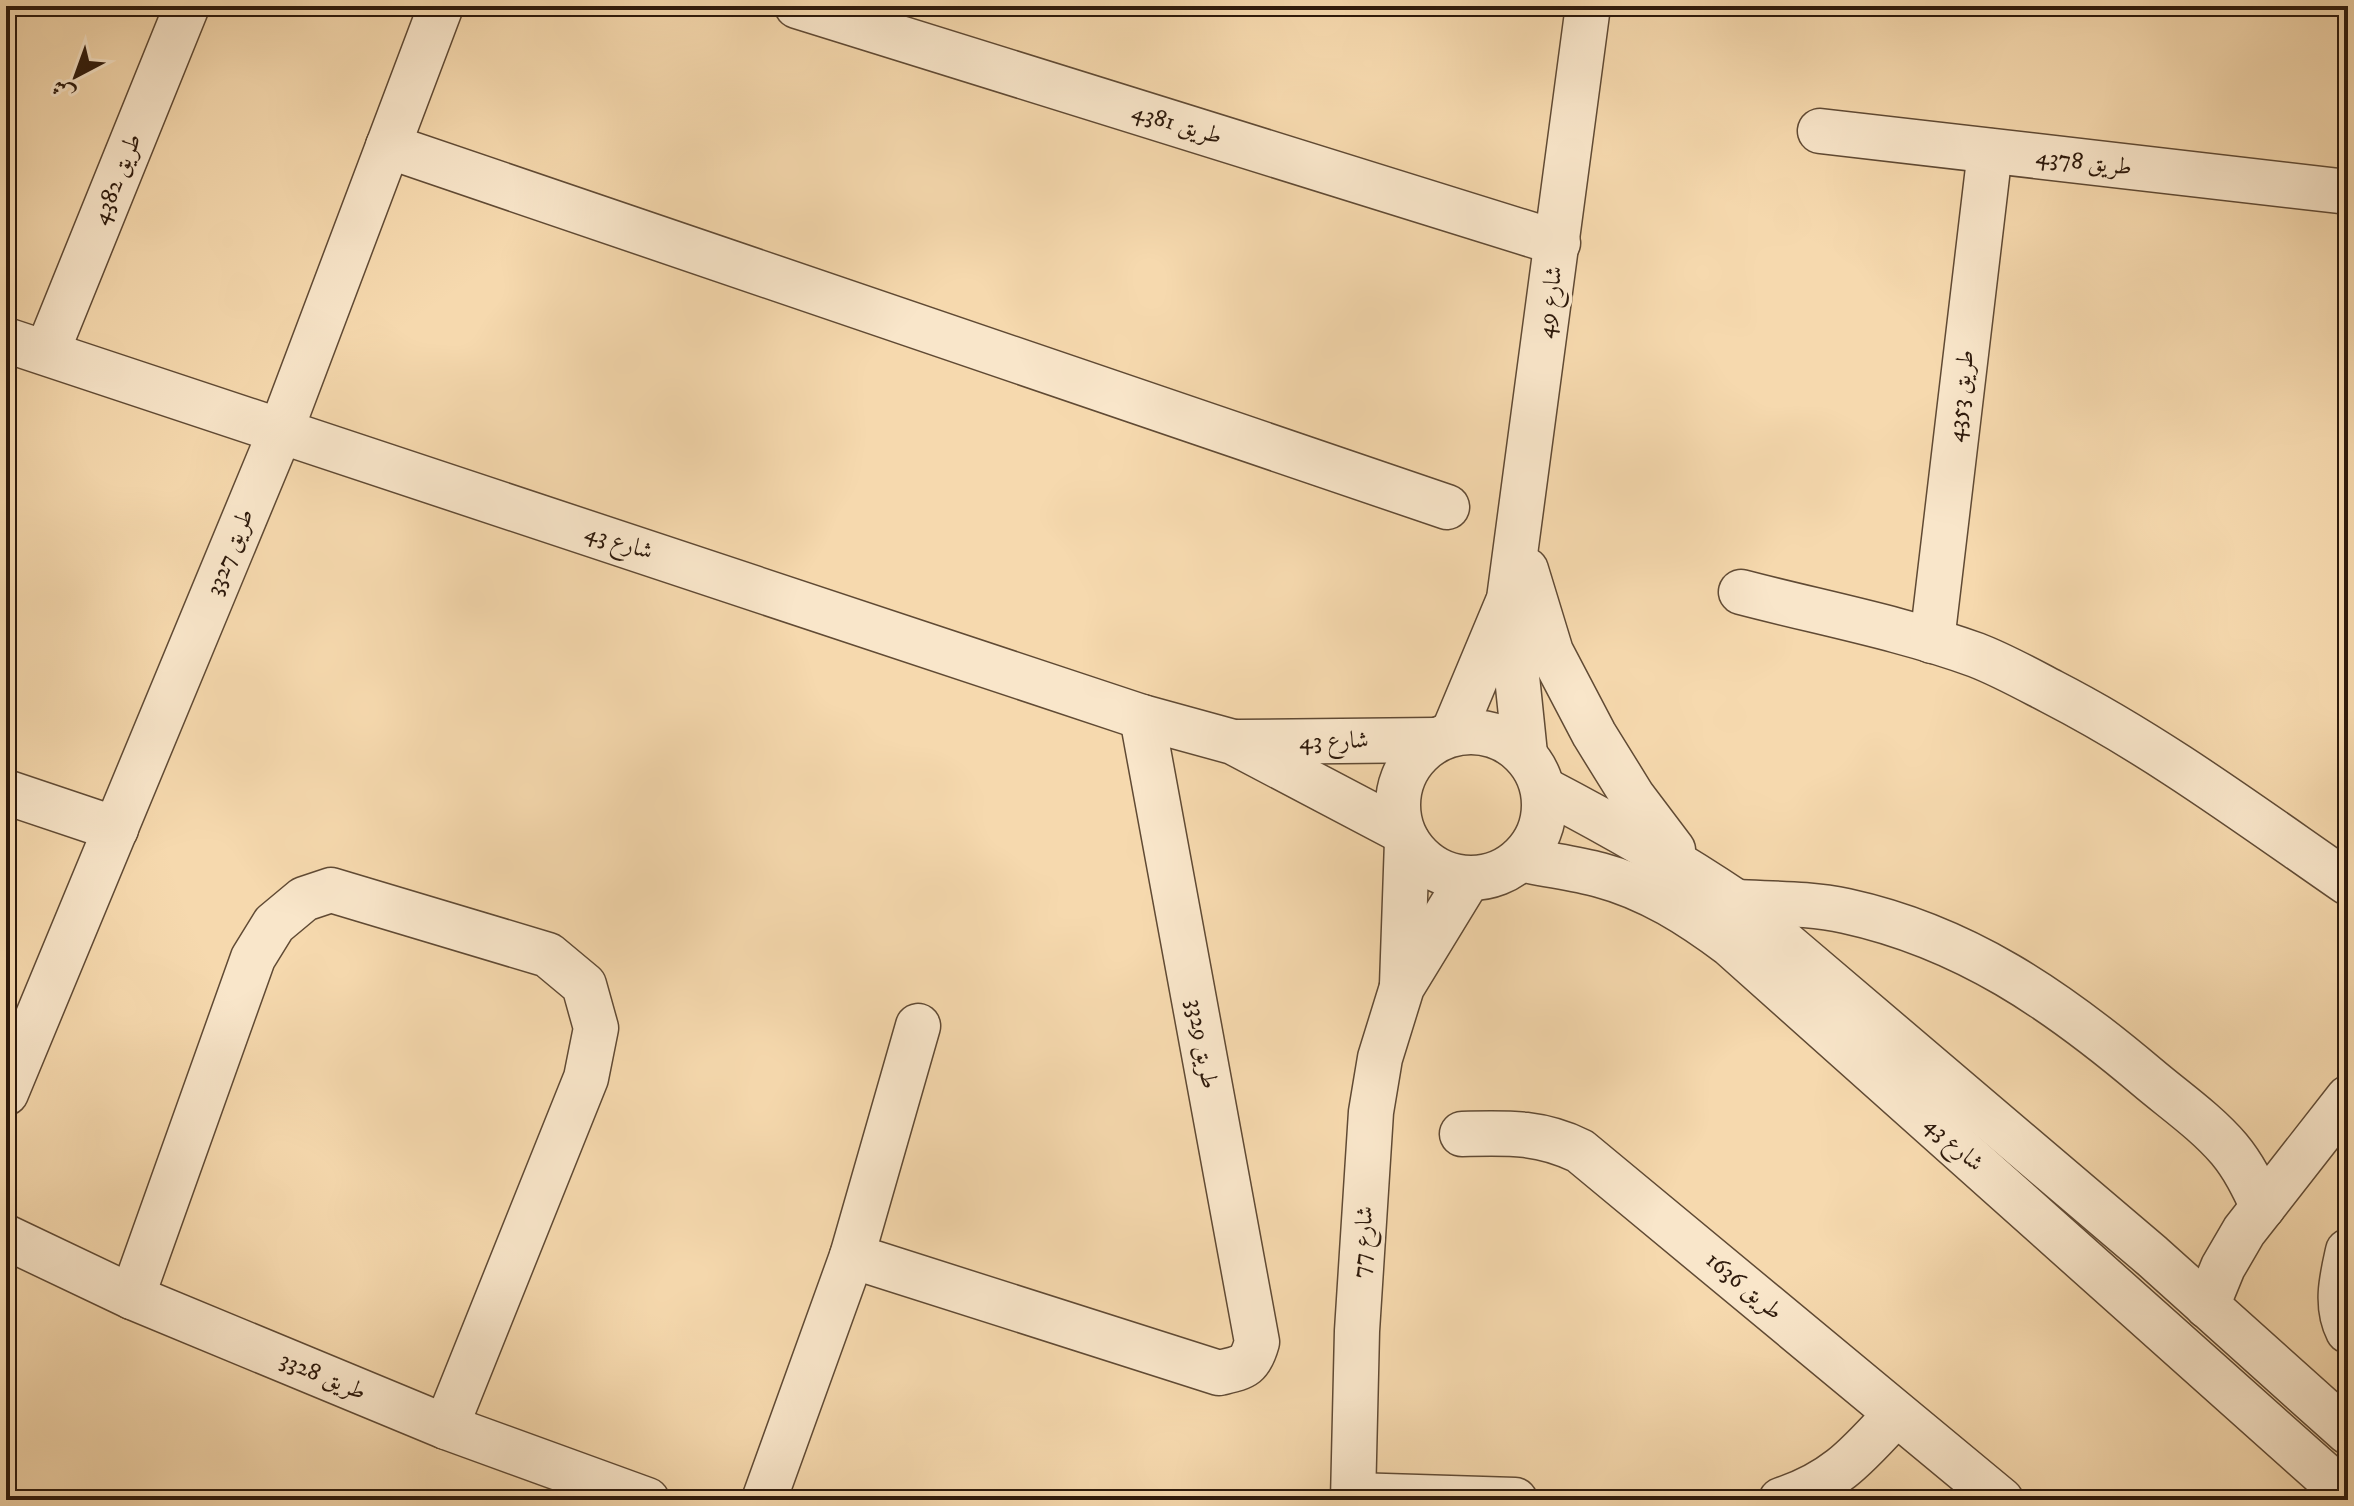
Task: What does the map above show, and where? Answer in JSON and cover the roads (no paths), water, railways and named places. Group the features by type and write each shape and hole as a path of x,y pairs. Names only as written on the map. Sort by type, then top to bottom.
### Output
{"street":[{"name":"طريق 4382","path":"26,346 187,6"},
{"name":"طريق 3327","path":"6,1093 281,430 441,6"},
{"name":"طريق 4381","path":"797,6 1558,243"},
{"name":"شارع 49","path":"1534,772 1509,599 1588,6"},
{"name":"طريق 4378","path":"1820,131 2348,192"},
{"path":"388,146 1447,507"},
{"name":"طريق 4353","path":"1932,641 1990,151"},
{"name":"شارع 43","path":"26,346 1142,717 1233,742 1405,836"},
{"path":"1517,541 1551,652 1594,734 1633,797 1687,868"},
{"path":"1741,592 1932,641 1978,656 2027,679 2122,730 2168,759 2348,883"},
{"name":"شارع 49","path":"1445,736 1509,599"},
{"name":"طريق 3329","path":"852,1256 1219,1373 1242,1367 1252,1360 1257,1342 1142,717"},
{"path":"1473,731 1492,734 1510,742 1534,772 1544,815 1536,840 1521,859 1505,871 1468,879 1448,875 1430,866 1405,836 1397,810 1399,789 1406,769 1419,752 1445,736 1473,731"},
{"name":"شارع 43","path":"1233,742 1445,736"},
{"name":"شارع 43","path":"1534,772 1736,902 2140,1246 2348,1432"},
{"path":"6,792 116,829"},
{"name":"شارع 77","path":"1402,987 1405,836"},
{"name":"شارع 43","path":"1521,859 1600,875 1665,901 1700,921 1731,945 2348,1496"},
{"name":"شارع 77","path":"1353,1498 1357,1331 1371,1112 1380,1058 1402,987 1468,879"},
{"path":"132,1297 253,958 274,924 304,899 331,890 548,955 584,985 596,1028 586,1078 446,1427"},
{"path":"1736,902 1844,910 1946,943 1998,969 2047,998 2094,1032 2203,1124 2228,1148 2248,1176 2263,1207"},
{"path":"764,1500 852,1256 918,1026"},
{"path":"2207,1306 2223,1267 2244,1231 2348,1098"},
{"name":"طريق 1636","path":"1462,1134 1536,1135 1559,1140 1580,1151 2001,1500"},
{"name":"طريق 3328","path":"6,1237 132,1297 446,1427 647,1500"},
{"path":"2348,1251 2340,1305 2348,1331"},
{"path":"1781,1500 1830,1478 1856,1458 1896,1414"},
{"path":"1353,1498 1515,1500"}]}
